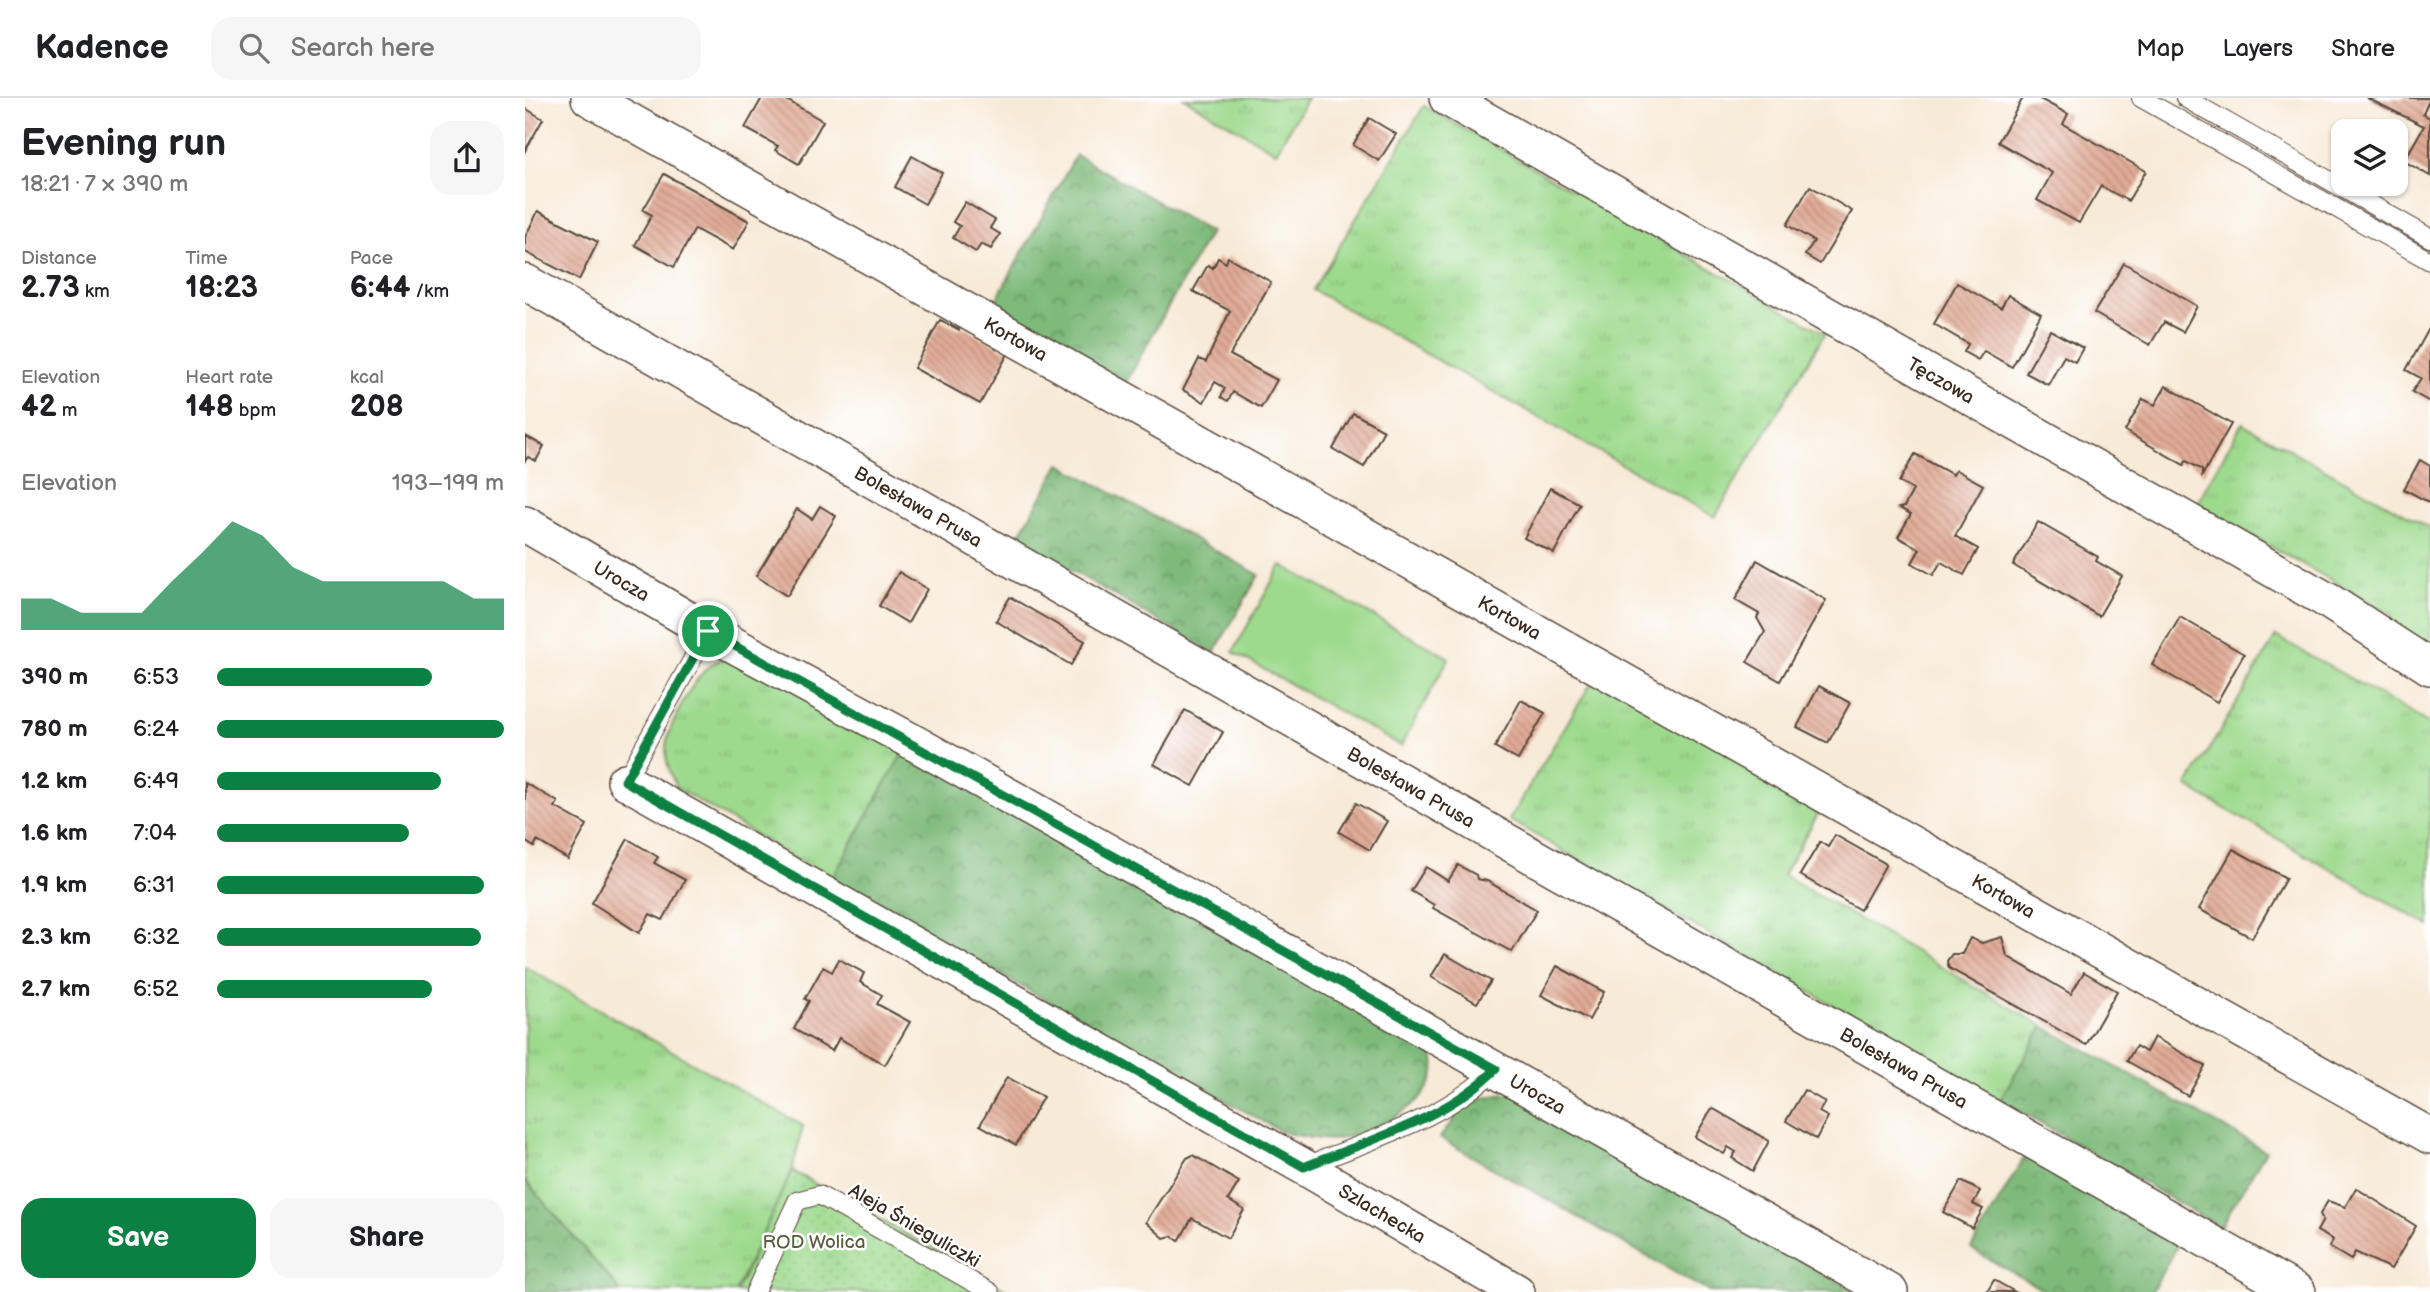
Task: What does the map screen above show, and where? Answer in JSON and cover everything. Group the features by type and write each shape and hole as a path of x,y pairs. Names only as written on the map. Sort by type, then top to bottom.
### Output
{"street":[{"name":"Kortowa","path":"589,98 2430,1136"},
{"name":"Tęczowa","path":"1447,98 2330,602 2430,667"},
{"name":"Bolesława Prusa","path":"525,282 2298,1292"},
{"name":"Urocza","path":"525,524 708,631 1496,1069 1890,1292"},
{"name":"Szlachecka","path":"625,781 1304,1167 1517,1292"}],"lane":[{"path":"2141,98 2430,261"},
{"path":"2185,98 2430,238"},
{"path":"625,781 708,631"},
{"path":"1304,1167 1442,1109 1479,1086 1496,1069"},
{"name":"Aleja Śnieguliczki","path":"755,1292 797,1201 819,1195 990,1292"}],"green space":[{"path":"1184,98 1307,98 1276,152"},
{"path":"1424,106 1825,333 1715,517 1313,290"},
{"path":"1076,155 1210,232 1125,384 991,309"},
{"path":"2242,423 2430,528 2430,650 2391,625 2392,614 2196,505"},
{"path":"1060,464 1259,575 1214,653 1017,539"},
{"path":"1281,565 1449,658 1401,746 1233,652"},
{"path":"2276,636 2430,724 2430,926 2187,787"},
{"path":"731,655 906,747 831,880 677,788 673,779 666,751 675,720 687,695 707,668"},
{"path":"1596,675 1823,805 1783,875 2043,1026 2000,1100 1509,820"},
{"path":"906,747 1432,1051 1434,1068 1430,1084 1420,1098 1405,1110 1371,1129 1325,1140 1284,1133 831,880"},
{"path":"525,967 803,1126 792,1171 735,1292 621,1292 525,1180"},
{"path":"2043,1026 2266,1151 2220,1227 2000,1100"},
{"path":"1512,1093 1856,1292 1709,1292 1440,1138 1469,1104"},
{"path":"2026,1154 2180,1241 2151,1292 2047,1292 1971,1249"},
{"name":"ROD Wolica","path":"792,1171 1011,1292 736,1292"},
{"path":"525,1180 621,1292 525,1292"}],"building":[{"path":"762,98 783,98 823,121 799,164 775,150 778,146 745,128"},
{"path":"2023,98 2038,98 2068,114 2063,124 2146,171 2128,201 2101,186 2079,223 2037,200 2052,173 1998,142"},
{"path":"2367,98 2430,98 2423,114 2430,118 2430,176 2408,163 2408,154 2424,126"},
{"path":"525,108 543,119 525,151"},
{"path":"1369,118 1396,134 1379,161 1353,145"},
{"path":"912,156 942,173 925,204 895,187"},
{"path":"664,174 749,221 733,250 695,229 674,267 635,245 652,215 643,210"},
{"path":"1810,186 1852,211 1820,264 1805,255 1814,241 1787,225"},
{"path":"965,202 995,220 990,228 1000,234 991,249 981,244 976,252 953,238 960,226 953,222"},
{"path":"538,211 598,242 579,280 525,252 525,237"},
{"path":"1228,257 1271,282 1230,355 1277,380 1261,408 1233,392 1228,401 1221,397 1225,388 1215,382 1204,402 1183,390 1199,359 1206,362 1230,311 1193,291 1208,265 1213,268 1218,258 1226,263"},
{"path":"2124,263 2197,306 2183,332 2164,322 2150,345 2094,313"},
{"path":"1957,283 2001,308 2008,295 2041,314 2012,367 1984,351 1978,360 1964,352 1968,344 1934,324"},
{"path":"940,320 959,330 961,326 1009,352 980,404 914,368"},
{"path":"2430,327 2430,402 2412,392 2421,378 2406,370"},
{"path":"2050,330 2083,348 2075,362 2064,356 2048,385 2026,373"},
{"path":"2166,386 2231,424 2202,476 2202,470 2186,461 2184,465 2125,431 2143,399 2155,405"},
{"path":"1353,413 1384,430 1364,467 1333,449"},
{"path":"525,436 544,446 536,461 528,457 525,461"},
{"path":"1915,454 1953,475 1956,470 1983,485 1955,536 1978,549 1964,575 1941,562 1933,575 1912,563 1920,549 1898,537 1911,514 1899,508 1904,507 1913,490 1899,482"},
{"path":"2420,460 2430,466 2430,503 2404,489"},
{"path":"1550,488 1580,504 1554,553 1524,538"},
{"path":"820,506 836,516 787,596 756,576 797,509 812,519"},
{"path":"2038,522 2098,557 2096,561 2122,576 2099,616 2013,565"},
{"path":"1757,560 1826,600 1780,681 1747,662 1765,632 1757,618 1759,614 1735,600"},
{"path":"899,572 927,589 908,623 879,606"},
{"path":"1010,597 1085,641 1071,665 996,621"},
{"path":"2180,617 2244,654 2217,702 2152,665"},
{"path":"1819,686 1850,703 1828,743 1797,727"},
{"path":"1521,700 1545,713 1518,760 1495,747"},
{"path":"1185,710 1223,732 1193,786 1154,764"},
{"path":"525,783 558,802 555,807 587,825 568,859 537,841 534,847 525,841"},
{"path":"1356,803 1387,821 1370,850 1339,832"},
{"path":"1835,835 1886,864 1860,910 1800,875 1820,842 1828,847"},
{"path":"628,839 658,857 654,863 685,880 663,920 650,914 639,933 592,903"},
{"path":"2233,849 2286,878 2252,938 2199,909"},
{"path":"1458,865 1476,875 1477,879 1487,881 1537,910 1512,952 1433,908 1434,905 1411,891 1426,867 1448,881"},
{"path":"2002,937 2007,956 2071,994 2084,972 2117,991 2086,1045 1949,968 1947,961 1952,954 1962,954 1970,938 1982,943"},
{"path":"1445,954 1491,981 1477,1003 1431,977"},
{"path":"839,959 864,973 860,982 882,995 877,1004 910,1022 885,1065 839,1038 832,1051 794,1029 809,1001 805,999 823,967 832,972"},
{"path":"1557,966 1604,992 1589,1020 1541,995"},
{"path":"2154,1037 2205,1066 2188,1096 2127,1061 2136,1046 2146,1052"},
{"path":"1007,1077 1043,1097 1016,1145 980,1125"},
{"path":"1804,1090 1825,1102 1819,1112 1828,1117 1816,1139 1786,1121"},
{"path":"1712,1108 1769,1141 1753,1171 1732,1158 1736,1152 1728,1147 1724,1154 1695,1137"},
{"path":"1193,1155 1239,1182 1228,1200 1244,1210 1228,1238 1192,1218 1179,1241 1171,1236 1164,1238 1146,1222 1187,1158"},
{"path":"1961,1181 1980,1191 1973,1204 1983,1209 1972,1228 1943,1212"},
{"path":"2356,1188 2416,1226 2391,1269 2355,1252 2351,1260 2329,1247 2333,1240 2317,1231 2323,1220 2320,1214 2328,1201 2345,1207"},
{"path":"1994,1280 2015,1292 1987,1292"}],"route":[{"path":"708,631 911,741 1496,1069 1479,1086 1442,1109 1304,1167 625,781 708,631"}]}
